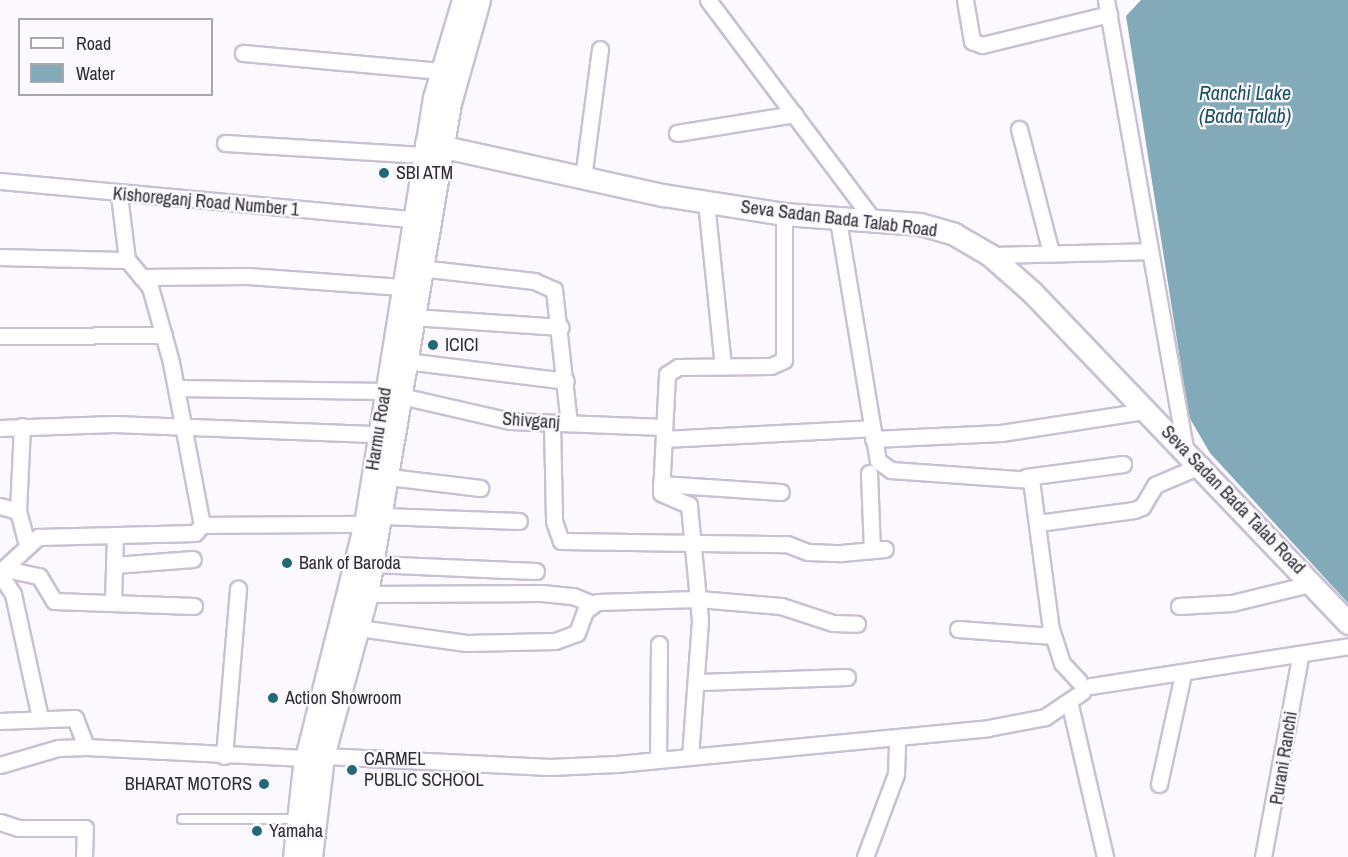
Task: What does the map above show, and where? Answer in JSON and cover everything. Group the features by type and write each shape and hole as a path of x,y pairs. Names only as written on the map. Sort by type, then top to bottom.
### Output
{"main road":[{"name":"Harmu Road","path":"311,857 314,757 359,628 373,564 379,434 406,361 420,267 441,71 463,0"},
{"name":"Harmu Road","path":"294,857 296,819 374,520 389,477 402,287 413,219 431,148 478,0"},
{"name":"Seva Sadan Bada Talab Road","path":"431,148 706,202 784,214 874,221 954,234 990,255 1145,411 1185,447 1314,583 1348,623"}],"street":[{"path":"964,0 972,41 982,45 1108,7 1185,447"},
{"path":"714,1 874,221"},
{"path":"583,178 600,49"},
{"path":"243,53 441,71"},
{"path":"677,133 794,114"},
{"path":"1019,129 1051,253"},
{"path":"225,143 431,148"},
{"name":"Kishoreganj Road Number 1","path":"0,181 119,195 413,219"},
{"path":"119,195 127,260 150,287 164,334 187,426 202,525"},
{"path":"706,202 723,366"},
{"path":"690,757 699,682 698,599 694,545 689,505 662,498 661,484 664,433 672,369 771,366 784,360 784,214"},
{"path":"838,220 878,461 891,470 1026,477 1124,464"},
{"path":"990,255 1150,251"},
{"path":"0,257 127,260"},
{"path":"420,267 550,285 561,327 569,423"},
{"path":"141,277 248,276 402,287"},
{"path":"413,316 561,327"},
{"path":"0,336 164,334"},
{"path":"406,361 566,381"},
{"name":"Shivganj","path":"177,388 393,393 446,410 552,423 664,433 1001,433 1145,411"},
{"path":"552,423 554,522 561,541 878,550 869,473"},
{"path":"22,426 18,511 27,544"},
{"path":"0,428 187,426 379,434"},
{"path":"1038,523 1134,510 1142,507 1155,485 1202,465"},
{"path":"389,477 480,488"},
{"path":"1026,477 1033,488 1053,636 1062,663 1084,687"},
{"path":"661,484 781,492"},
{"path":"0,506 18,511"},
{"path":"2,572 27,544 38,537 195,533 202,525 374,520 519,521"},
{"path":"113,602 115,535"},
{"path":"114,565 193,559"},
{"path":"373,564 536,571"},
{"path":"2,572 39,576 54,601 194,606"},
{"path":"2,572 13,594 40,718"},
{"path":"1179,606 1232,603 1314,583"},
{"path":"224,756 238,589"},
{"path":"367,594 542,593 573,596 593,604 698,599 781,606 832,623 857,624"},
{"path":"359,628 466,643 555,641 577,633 593,604"},
{"path":"958,629 1053,636"},
{"path":"658,760 659,644"},
{"path":"0,765 58,748 86,747 224,756 314,757 550,767 658,760 897,738 1020,723 1070,705 1084,687 1300,658 1348,646"},
{"name":"Purani Ranchi","path":"1263,857 1271,834 1300,658"},
{"path":"1159,784 1183,674"},
{"path":"699,682 847,677"},
{"path":"1070,705 1105,857"},
{"path":"0,721 75,718 86,747"},
{"path":"865,857 896,774 897,738"},
{"path":"0,822 18,828 85,828 84,857"}],"lane":[{"path":"182,819 296,819"}],"water":[{"name":"Ranchi Lake (Bada Talab)","path":"1141,0 1348,0 1348,603 1210,453 1189,417 1126,16"}],"place":[{"name":"SBI ATM","path":"384,173"},
{"name":"ICICI","path":"433,345"},
{"name":"Bank of Baroda","path":"287,563"},
{"name":"Action Showroom","path":"273,698"},
{"name":"CARMEL PUBLIC SCHOOL","path":"352,770"},
{"name":"BHARAT MOTORS","path":"264,784"},
{"name":"Yamaha","path":"257,831"}]}
